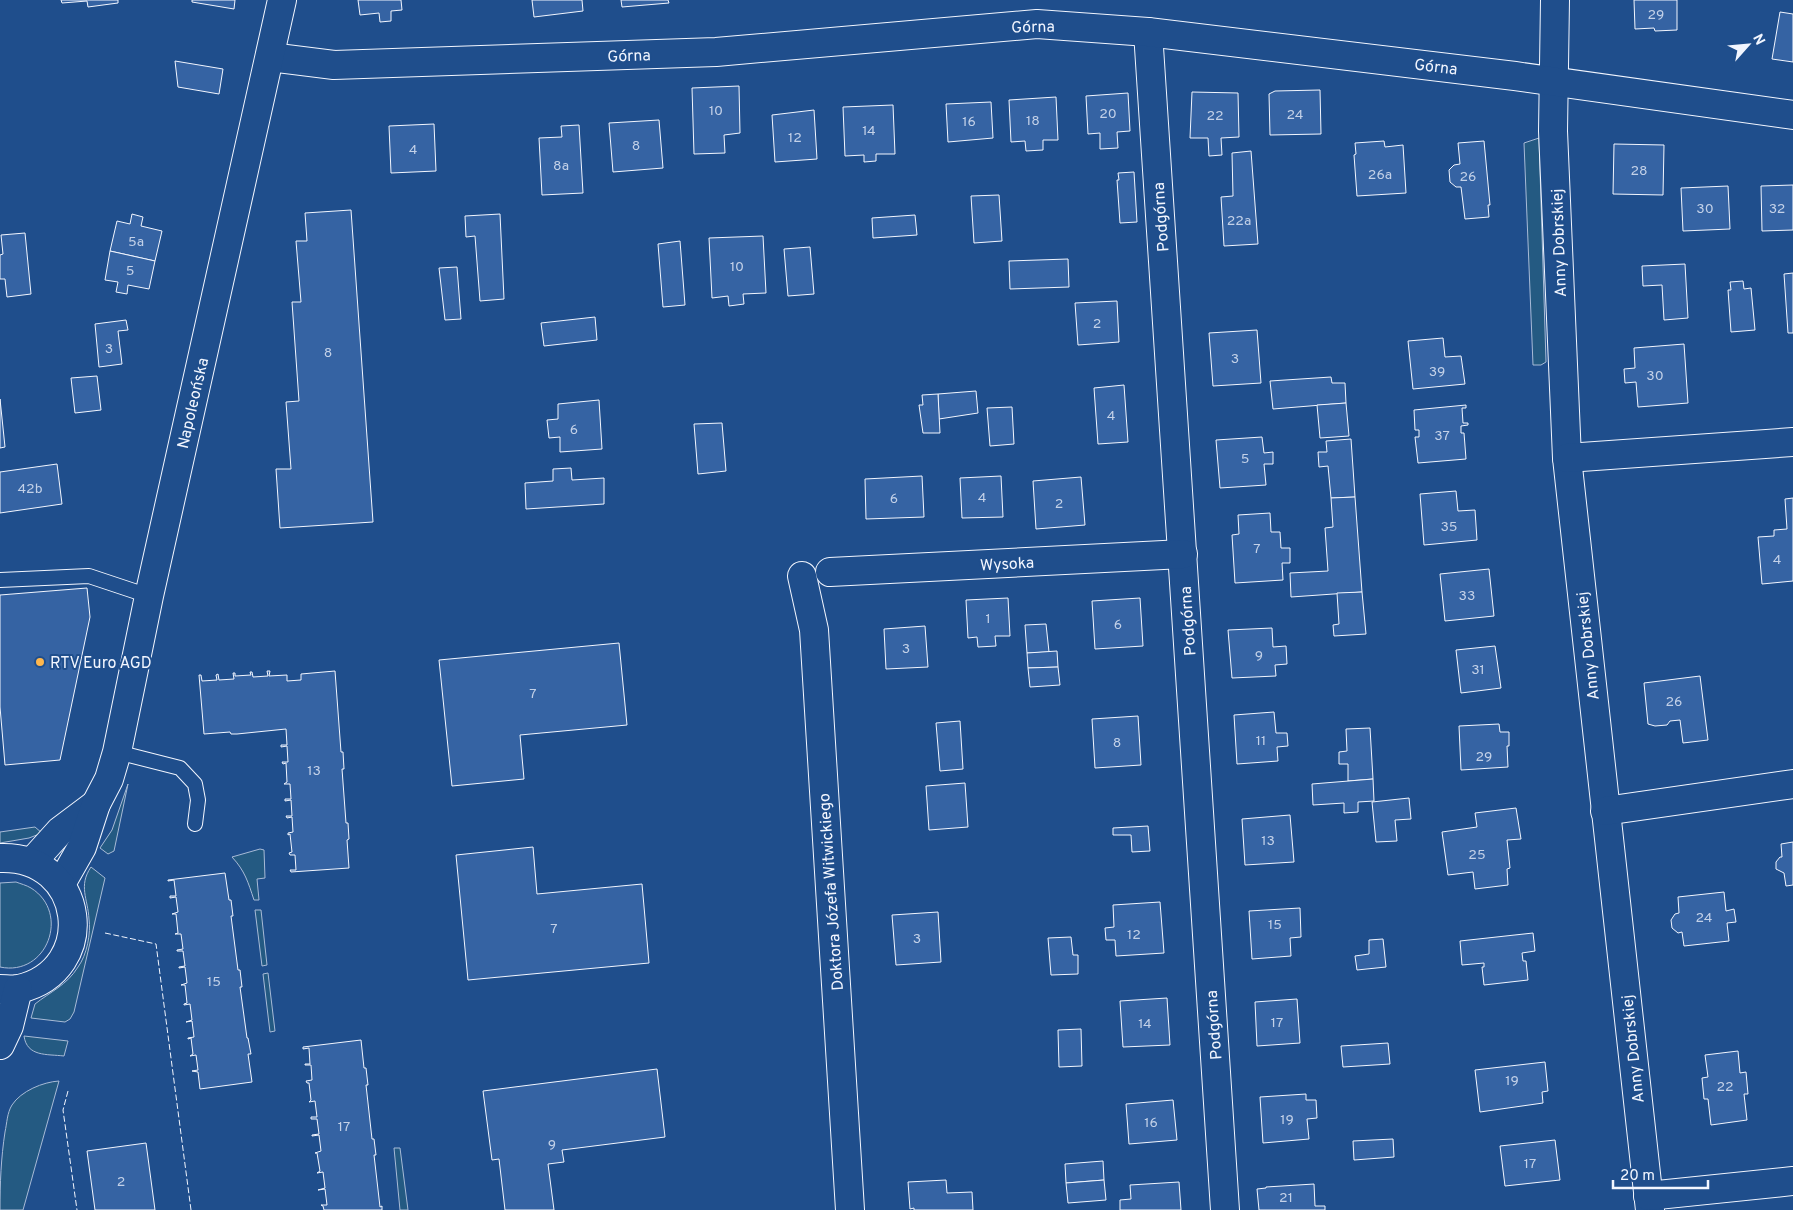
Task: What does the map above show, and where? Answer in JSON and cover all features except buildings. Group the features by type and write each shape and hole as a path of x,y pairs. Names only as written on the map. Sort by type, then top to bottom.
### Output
{"street":[{"name":"Napoleońska","path":"60,884 82,847 96,804 109,779 117,752 149,596 282,0"},
{"name":"Anny Dobrskiej","path":"1555,0 1553,131 1567,458 1649,1203"},
{"name":"Górna","path":"270,57 334,65 716,52 1037,12 1148,32 1553,81 1793,114"},
{"name":"Podgórna","path":"1148,32 1225,1210"},
{"path":"1567,458 1793,442"},
{"name":"Wysoka","path":"830,572 1183,554"},
{"name":"Doktora Józefa Witwickiego","path":"802,576 814,630 850,1210"},
{"path":"1605,811 1793,784"},
{"name":"Napoleońska","path":"32,862 60,831 96,804"},
{"path":"0,858 14,857 32,862 48,871 60,884 71,904 74,926 69,948 57,968 40,982 9,989 9,1026 0,1045"},
{"path":"1649,1203 1793,1181"}],"lane":[{"path":"0,580 89,576 149,596"},
{"path":"117,752 180,768 195,784 198,800 195,824"}],"shaded area":[{"path":"1539,138 1546,362 1541,365 1533,365 1524,143"},
{"path":"128,784 114,851 108,854 100,848 112,830"},
{"path":"35,827 42,833 29,838 0,843 0,832"},
{"path":"260,849 264,850 265,878 257,879 259,900 254,900 243,872 232,857"},
{"path":"91,867 105,878 74,1012 70,1019 65,1022 31,1018 35,1004 69,979 84,956 88,944 89,925 84,887"},
{"path":"16,882 31,888 43,899 50,912 51,927 48,941 41,953 30,962 16,968 0,967 0,883"},
{"path":"255,910 261,910 267,965 262,966"},
{"path":"268,973 275,1031 270,1032 263,974"},
{"path":"24,1036 68,1041 64,1056 33,1051 26,1043"},
{"path":"59,1081 23,1210 0,1210 3,1151 10,1108 21,1095 39,1085"},
{"path":"394,1148 400,1148 408,1210 400,1210"}],"fence":[{"path":"105,933 156,944 191,1210"},
{"path":"68,1091 63,1110 77,1210"}],"place":[{"name":"RTV Euro AGD","path":"40,662"}]}
